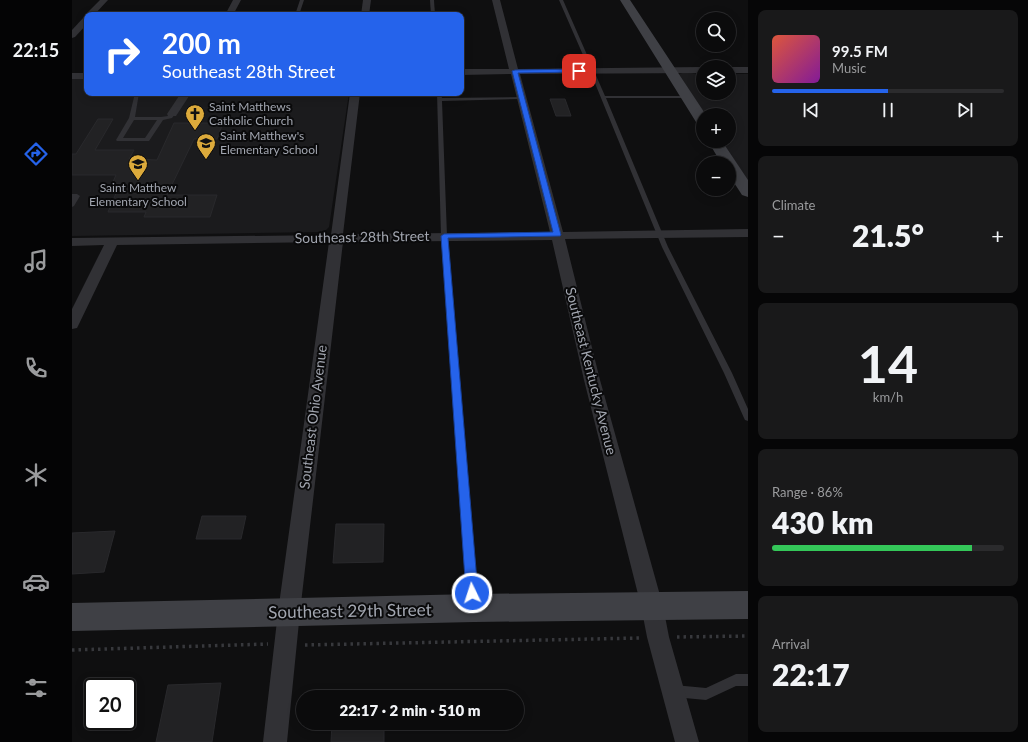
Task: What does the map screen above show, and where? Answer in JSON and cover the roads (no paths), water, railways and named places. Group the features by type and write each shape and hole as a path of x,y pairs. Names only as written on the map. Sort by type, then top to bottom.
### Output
{"street":[{"path":"93,12 104,0"},
{"path":"230,12 236,0"},
{"path":"365,12 366,0"},
{"name":"Southeast Kentucky Avenue","path":"496,0 557,235 592,380 652,606 658,637 687,742"},
{"path":"625,0 696,111"},
{"path":"72,35 84,22"},
{"path":"464,72 696,68"},
{"path":"736,69 748,70"},
{"path":"72,76 84,76"},
{"path":"172,114 184,96"},
{"name":"Southeast Ohio Avenue","path":"275,742 285,644 318,376 338,238 355,96"},
{"path":"720,148 748,192"},
{"name":"Southeast 28th Street","path":"72,242 748,233"},
{"path":"72,324 113,241"},
{"name":"Southeast 29th Street","path":"72,617 474,608 748,605"}],"lane":[{"path":"298,12 302,0"},
{"path":"432,0 433,12"},
{"path":"560,0 592,71 665,247 728,373 748,418"},
{"path":"136,96 132,118 118,140 147,140 161,119"},
{"path":"474,608 444,236 439,96 522,98"},
{"path":"603,97 687,96"},
{"path":"132,118 161,119 170,117 172,114"},
{"path":"72,196 77,196 72,205"},
{"path":"673,691 706,694 736,680 748,680"}],"place":[{"name":"Saint Matthews Catholic Church","path":"195,131"},
{"name":"Saint Matthew's Elementary School","path":"206,160"},
{"name":"Saint Matthew Elementary School","path":"138,181"}]}
